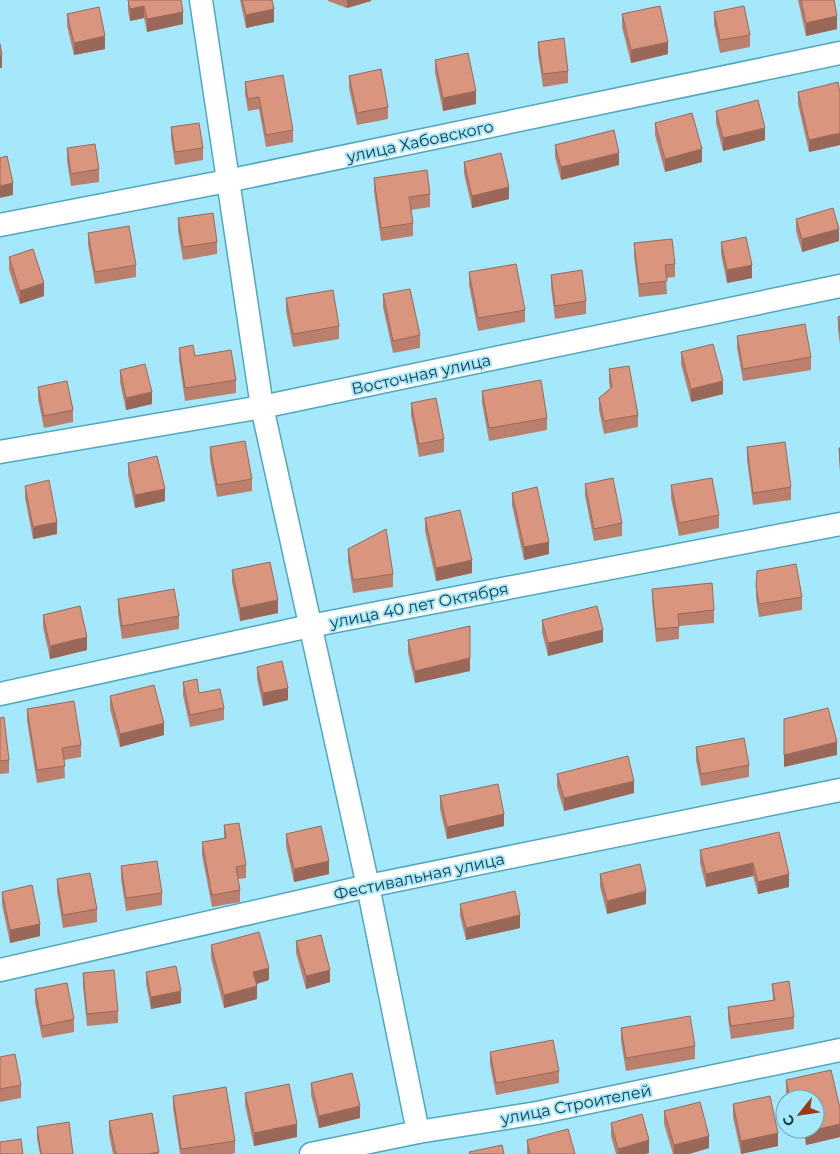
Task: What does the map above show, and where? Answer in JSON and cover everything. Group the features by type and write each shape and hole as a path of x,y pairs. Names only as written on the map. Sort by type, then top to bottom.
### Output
{"street":[{"path":"201,0 262,408 368,886 418,1132"},
{"name":"улица Хабовского","path":"0,225 227,181 840,53"},
{"name":"Восточная улица","path":"0,452 262,408 840,286"},
{"name":"улица 40 лет Октября","path":"0,694 310,626 840,524"},
{"name":"Фестивальная улица","path":"0,970 368,886 840,790"},
{"name":"улица Строителей","path":"311,1154 418,1132 537,1113 840,1050"}],"building":[{"path":"128,0 181,0 183,12 147,19 144,6 130,9"},
{"path":"242,0 272,0 274,9 246,15"},
{"path":"801,0 834,0 837,16 806,23"},
{"path":"660,6 668,42 631,50 622,14"},
{"path":"744,6 750,35 720,40 714,12"},
{"path":"99,7 105,36 74,43 67,14"},
{"path":"564,38 568,71 543,74 538,42"},
{"path":"468,53 476,91 443,98 435,60"},
{"path":"381,69 388,107 357,113 349,76"},
{"path":"283,75 293,130 266,135 259,97 248,99 245,82"},
{"path":"838,82 840,93 840,133 809,140 798,92"},
{"path":"758,100 765,128 723,138 716,111"},
{"path":"692,113 702,149 665,159 655,123"},
{"path":"199,123 203,148 175,152 171,127"},
{"path":"614,130 619,153 561,167 555,145"},
{"path":"95,144 99,169 71,174 67,148"},
{"path":"501,153 509,187 472,196 464,162"},
{"path":"7,156 13,183 0,186 0,158"},
{"path":"427,170 430,194 409,197 413,223 381,228 374,178"},
{"path":"833,208 839,229 802,239 796,219"},
{"path":"213,213 217,242 183,247 178,218"},
{"path":"129,226 136,265 95,272 88,233"},
{"path":"746,237 752,265 727,270 721,242"},
{"path":"672,239 675,264 665,265 667,281 639,284 634,243"},
{"path":"33,249 44,283 20,291 9,257"},
{"path":"516,264 525,310 478,318 469,272"},
{"path":"582,270 586,301 555,306 551,275"},
{"path":"410,289 420,335 393,341 383,294"},
{"path":"333,290 339,326 293,334 286,298"},
{"path":"840,316 840,332 838,317"},
{"path":"805,324 811,357 743,369 737,336"},
{"path":"713,344 723,381 691,389 681,352"},
{"path":"193,345 195,356 231,350 236,380 185,388 179,348"},
{"path":"145,364 152,392 126,398 120,370"},
{"path":"629,366 638,415 604,421 599,398 612,387 609,369"},
{"path":"541,380 547,418 489,428 482,391"},
{"path":"67,381 73,410 44,416 38,387"},
{"path":"436,398 444,439 419,444 411,403"},
{"path":"245,441 252,479 217,485 210,447"},
{"path":"785,442 791,487 753,493 747,447"},
{"path":"157,456 165,489 135,495 128,463"},
{"path":"613,478 622,523 594,529 585,484"},
{"path":"712,478 719,515 679,523 671,485"},
{"path":"49,480 57,522 33,527 25,486"},
{"path":"537,487 549,542 524,547 512,493"},
{"path":"460,510 472,560 436,568 425,518"},
{"path":"386,529 393,574 353,580 348,549"},
{"path":"270,562 278,600 240,608 232,570"},
{"path":"796,564 802,597 759,604 756,586 757,571"},
{"path":"712,583 714,610 678,614 679,627 656,629 652,589"},
{"path":"174,589 179,616 122,626 118,599"},
{"path":"80,606 87,637 50,646 43,615"},
{"path":"597,606 603,630 548,643 542,620"},
{"path":"470,626 470,658 415,671 408,640"},
{"path":"282,661 288,688 263,693 257,667"},
{"path":"197,679 199,693 220,689 224,708 190,715 183,682"},
{"path":"154,685 164,723 120,734 110,696"},
{"path":"74,701 81,745 62,748 65,766 37,770 27,709"},
{"path":"828,708 837,742 784,755 784,719"},
{"path":"4,717 9,760 0,761 0,718"},
{"path":"744,738 749,765 701,774 696,747"},
{"path":"628,756 634,781 564,798 557,774"},
{"path":"498,784 504,814 447,827 440,796"},
{"path":"239,823 246,865 236,867 240,890 212,895 202,842 226,838 224,825"},
{"path":"321,826 329,861 294,869 286,834"},
{"path":"779,832 789,874 758,882 753,863 706,874 700,850"},
{"path":"157,861 162,893 126,898 121,866"},
{"path":"640,864 646,891 607,901 600,874"},
{"path":"90,873 97,909 63,915 57,879"},
{"path":"32,885 40,924 10,930 2,892"},
{"path":"515,891 520,915 466,928 460,904"},
{"path":"259,932 269,968 253,972 257,986 224,995 211,945"},
{"path":"321,935 330,970 306,976 296,941"},
{"path":"176,966 181,991 151,997 146,972"},
{"path":"114,970 118,1011 87,1014 83,973"},
{"path":"789,981 794,1017 731,1026 728,1007 775,1000 772,984"},
{"path":"67,983 74,1019 42,1026 35,989"},
{"path":"690,1016 695,1046 626,1058 621,1028"},
{"path":"553,1040 559,1071 496,1083 490,1052"},
{"path":"15,1054 21,1085 0,1089 0,1057"},
{"path":"831,1070 840,1108 840,1124 825,1128 825,1089 788,1089 786,1080"},
{"path":"352,1073 360,1106 319,1116 311,1083"},
{"path":"289,1084 297,1124 254,1133 245,1093"},
{"path":"226,1087 235,1141 181,1149 173,1096"},
{"path":"770,1096 775,1119 775,1134 741,1141 733,1104"},
{"path":"700,1102 709,1136 674,1145 664,1111"},
{"path":"152,1113 159,1152 116,1154 109,1121"},
{"path":"642,1114 649,1140 618,1149 611,1123"},
{"path":"69,1122 73,1154 41,1154 37,1127"},
{"path":"568,1129 575,1154 530,1154 527,1140"},
{"path":"21,1139 23,1154 0,1154 0,1142"},
{"path":"502,1145 504,1154 470,1154 469,1152"}]}
